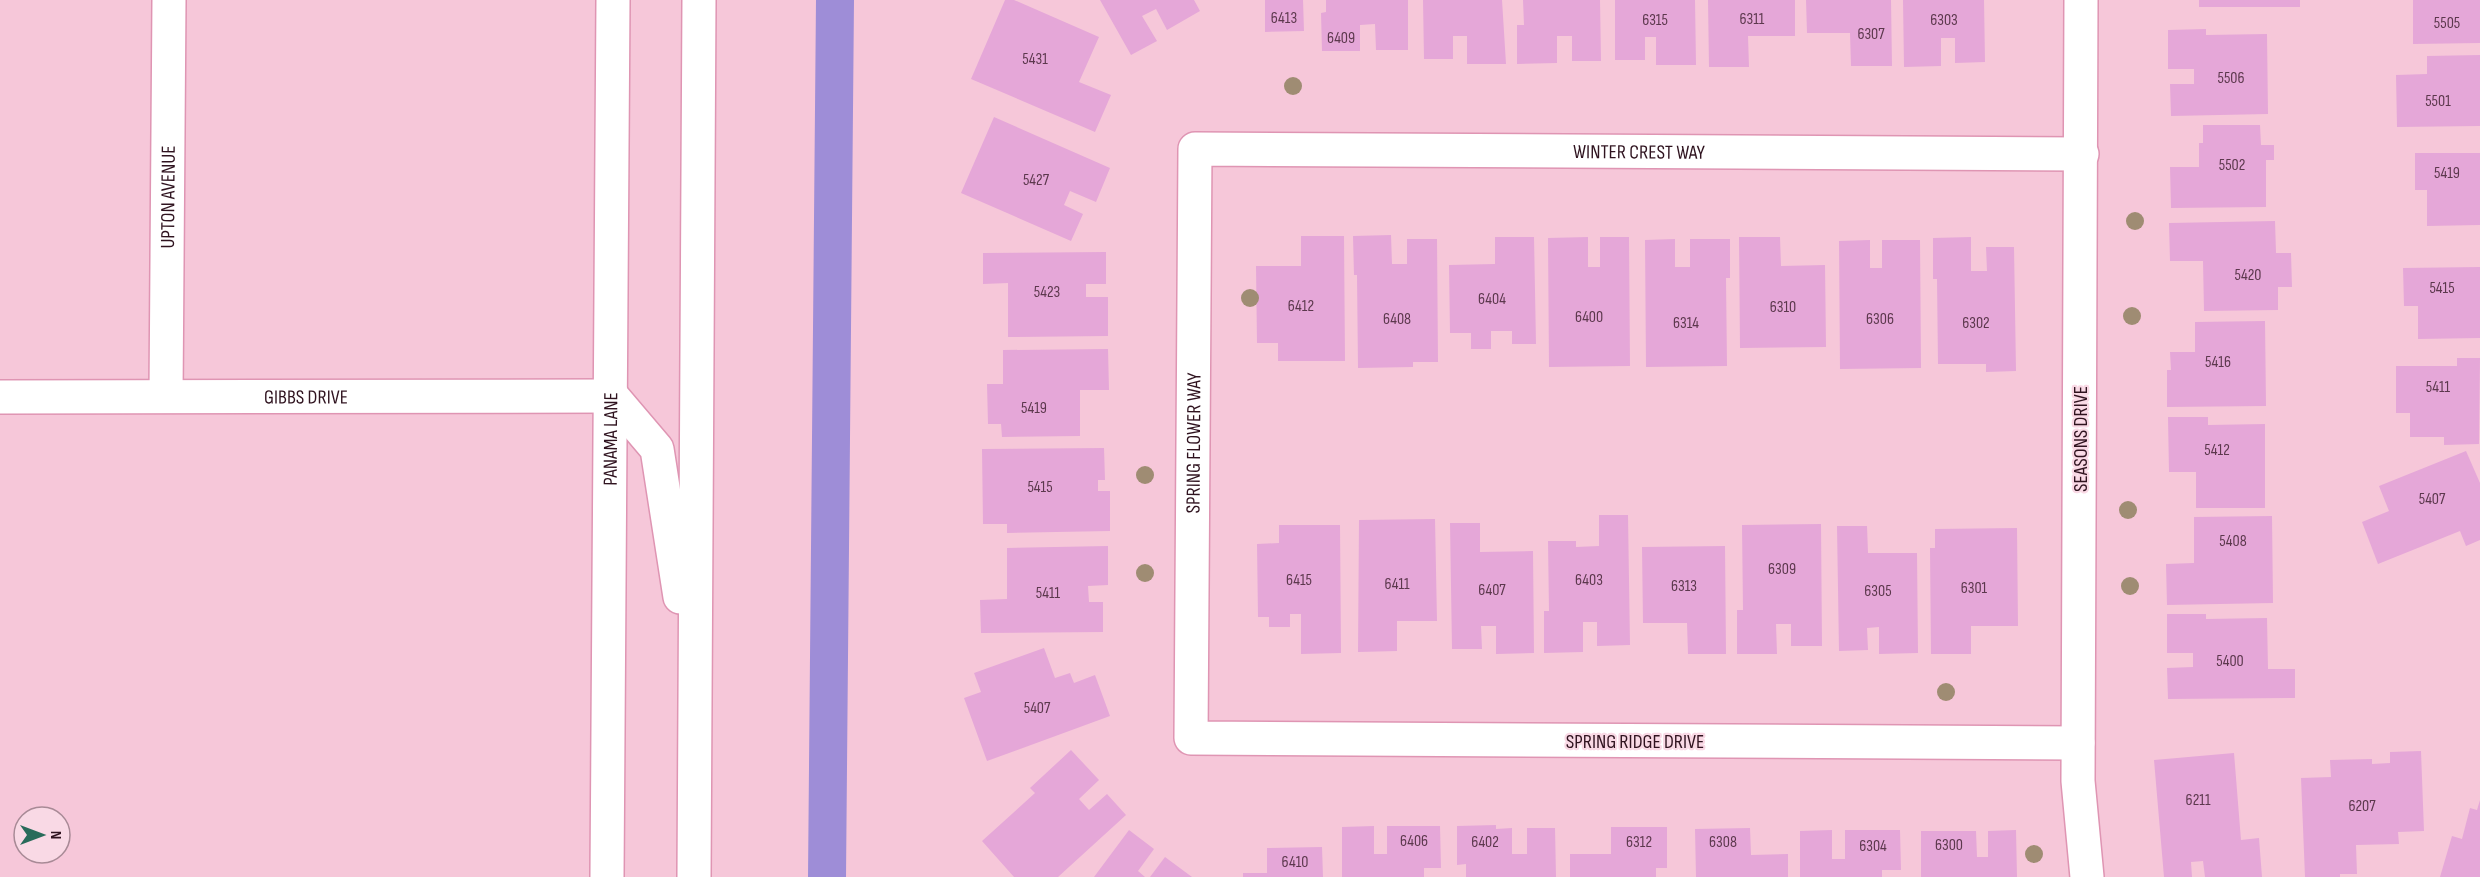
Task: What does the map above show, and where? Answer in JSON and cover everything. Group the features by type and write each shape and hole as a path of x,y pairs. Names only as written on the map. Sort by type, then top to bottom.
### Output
{"street":[{"name":"UPTON AVENUE","path":"166,395 169,0"},
{"name":"PANAMA LANE","path":"607,877 613,0"},
{"path":"694,877 699,0"},
{"name":"SEASONS DRIVE","path":"2081,0 2078,781 2086,877"},
{"name":"WINTER CREST WAY","path":"1195,149 2082,154"},
{"name":"SPRING FLOWER WAY","path":"1191,738 1195,149"},
{"name":"GIBBS DRIVE","path":"0,397 612,396"},
{"path":"612,396 657,449 695,697"},
{"name":"SPRING RIDGE DRIVE","path":"1191,738 2078,743"}],"building":[{"path":"1005,0 1014,0 1099,37 1079,82 1111,95 1095,132 971,79"},
{"path":"1100,0 1194,0 1200,11 1167,30 1156,9 1142,16 1157,41 1131,55"},
{"path":"1265,0 1303,0 1304,31 1265,32"},
{"path":"1326,0 1408,0 1408,50 1376,50 1375,24 1360,25 1360,51 1322,51 1321,13 1326,12"},
{"path":"1423,0 1502,0 1506,64 1467,64 1467,36 1453,36 1453,59 1424,59"},
{"path":"1523,0 1600,0 1601,61 1572,61 1572,36 1557,36 1557,63 1517,64 1517,25 1524,25"},
{"path":"1615,0 1695,0 1696,65 1656,65 1656,37 1645,37 1645,60 1615,60"},
{"path":"1708,0 1795,0 1795,36 1748,36 1749,67 1709,67"},
{"path":"1806,0 1891,0 1892,66 1851,66 1850,33 1807,33"},
{"path":"1903,0 1984,0 1985,62 1955,63 1955,38 1941,38 1941,66 1904,67"},
{"path":"2199,0 2300,0 2300,7 2199,7"},
{"path":"2413,0 2480,0 2480,43 2413,44"},
{"path":"2206,29 2206,35 2267,34 2268,114 2171,116 2170,84 2194,84 2194,69 2168,69 2168,30"},
{"path":"2480,55 2480,126 2397,127 2396,75 2427,74 2427,56"},
{"path":"994,117 1110,168 1096,202 1070,191 1064,205 1083,214 1071,241 961,193"},
{"path":"2203,125 2260,125 2261,145 2274,145 2274,160 2266,160 2266,207 2171,208 2170,167 2199,167 2199,143 2203,143"},
{"path":"2415,153 2480,153 2480,225 2427,226 2427,190 2415,190"},
{"path":"2275,221 2276,253 2291,253 2292,287 2278,287 2278,310 2204,311 2203,261 2170,261 2169,223"},
{"path":"1391,235 1392,264 1407,264 1407,239 1437,239 1438,362 1413,362 1413,367 1358,368 1357,275 1354,275 1353,236"},
{"path":"1301,236 1344,236 1345,361 1278,361 1278,343 1257,343 1256,266 1301,266"},
{"path":"1495,237 1534,237 1536,344 1512,344 1512,331 1491,331 1491,349 1471,349 1471,333 1450,333 1449,265 1495,264"},
{"path":"1588,237 1588,267 1600,267 1600,237 1629,237 1630,366 1549,367 1548,238"},
{"path":"1739,237 1780,237 1781,266 1825,265 1826,347 1740,348"},
{"path":"1971,237 1971,271 1987,271 1986,247 2014,247 2016,371 1986,372 1986,364 1938,364 1937,279 1933,279 1933,238"},
{"path":"1675,239 1675,267 1690,267 1690,239 1730,239 1730,278 1726,278 1727,366 1646,367 1645,240"},
{"path":"1870,240 1870,268 1882,268 1882,240 1920,240 1921,368 1840,369 1839,241"},
{"path":"1106,252 1106,284 1086,284 1086,297 1108,297 1108,336 1008,337 1008,283 983,284 983,253"},
{"path":"2480,267 2480,338 2418,339 2418,306 2404,306 2403,268"},
{"path":"2265,321 2266,406 2167,407 2167,370 2171,370 2170,352 2195,352 2195,322"},
{"path":"1108,349 1109,390 1080,390 1080,436 1002,437 1001,424 988,424 987,384 1003,384 1003,350"},
{"path":"2457,358 2480,358 2479,444 2444,445 2444,437 2410,437 2410,413 2396,413 2396,366 2457,366"},
{"path":"2168,417 2208,417 2208,425 2265,424 2265,508 2196,508 2196,472 2169,472"},
{"path":"1104,448 1105,480 1098,480 1098,491 1110,491 1110,531 1007,533 1007,524 983,524 982,449"},
{"path":"2466,451 2480,483 2480,540 2466,546 2460,531 2378,564 2362,522 2389,511 2379,486"},
{"path":"1599,515 1628,515 1630,645 1597,646 1597,622 1583,622 1583,652 1544,653 1544,611 1549,611 1548,541 1576,541 1576,547 1599,546"},
{"path":"2272,516 2273,603 2167,605 2166,564 2194,563 2194,517"},
{"path":"1435,519 1437,621 1397,621 1397,651 1358,652 1359,520"},
{"path":"1450,523 1480,523 1480,552 1533,551 1534,653 1496,654 1496,626 1481,626 1482,649 1452,649"},
{"path":"1821,524 1822,646 1791,646 1791,624 1776,624 1777,654 1737,654 1737,610 1743,610 1742,525"},
{"path":"1279,525 1340,525 1341,653 1301,654 1301,614 1290,614 1290,627 1269,627 1269,617 1258,617 1257,544 1279,543"},
{"path":"1837,526 1867,526 1868,553 1917,553 1918,653 1879,654 1879,627 1867,628 1868,650 1839,651"},
{"path":"2017,528 2018,626 1971,626 1971,654 1931,654 1930,548 1935,548 1935,529"},
{"path":"1108,546 1108,585 1088,586 1089,602 1103,602 1103,632 981,633 980,600 1007,599 1007,548"},
{"path":"1725,546 1726,654 1688,654 1687,623 1643,623 1642,547"},
{"path":"2167,614 2206,614 2206,619 2267,618 2268,669 2295,669 2295,698 2168,699 2167,668 2193,667 2193,653 2167,653"},
{"path":"1044,648 1055,678 1070,673 1074,683 1095,675 1110,716 987,761 964,698 981,692 974,673"},
{"path":"1071,750 1099,780 1079,799 1089,810 1107,794 1126,815 1058,877 1014,877 982,841 1035,793 1030,788"},
{"path":"2421,751 2424,831 2398,832 2399,844 2356,845 2357,874 2340,874 2340,877 2305,877 2301,778 2331,777 2330,760 2372,759 2372,764 2390,763 2390,752"},
{"path":"2234,753 2241,840 2259,838 2262,877 2205,877 2203,861 2191,862 2192,877 2164,877 2154,760"},
{"path":"2480,800 2480,877 2440,877 2452,836 2462,839 2470,808 2477,810"},
{"path":"1496,825 1496,829 1512,828 1512,854 1527,854 1527,828 1555,828 1556,877 1466,877 1466,864 1457,865 1457,826"},
{"path":"1374,826 1374,854 1387,854 1387,826 1440,826 1441,868 1424,868 1424,877 1342,877 1342,827"},
{"path":"1611,827 1667,827 1667,868 1656,868 1656,877 1570,877 1570,854 1611,854"},
{"path":"1750,828 1751,855 1788,854 1788,877 1696,877 1695,829"},
{"path":"1129,830 1154,849 1138,871 1145,877 1094,877"},
{"path":"1832,830 1832,859 1845,859 1845,830 1900,830 1901,870 1882,870 1882,877 1800,877 1800,831"},
{"path":"2016,830 2017,877 1921,877 1921,831 1976,831 1977,857 1988,857 1988,831"},
{"path":"1322,847 1323,877 1243,877 1243,873 1267,873 1267,848"},
{"path":"1165,857 1192,877 1150,877"}],"waterway":[{"path":"827,877 835,0"}]}
